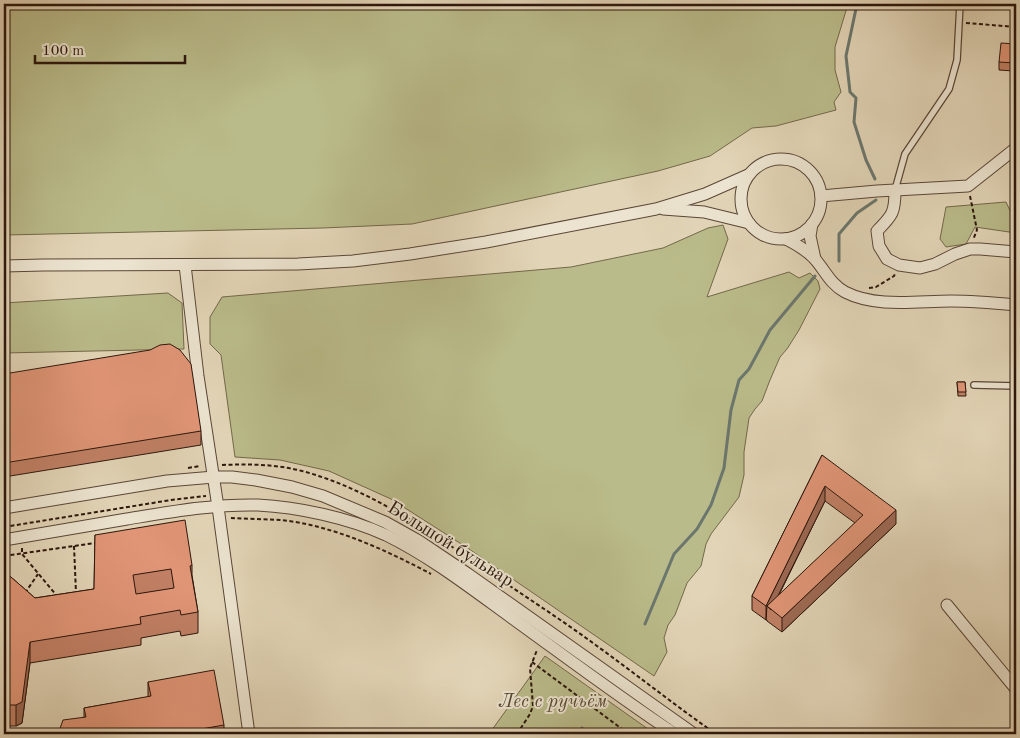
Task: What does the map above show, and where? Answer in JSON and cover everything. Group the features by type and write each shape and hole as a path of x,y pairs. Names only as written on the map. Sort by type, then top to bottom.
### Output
{"street":[{"path":"821,196 968,186 1016,148"},
{"path":"780,158 792,160 803,165 812,173 818,184 821,196 820,206 812,224 805,231 786,239 768,237 758,232 742,212 740,198 742,186 748,175 757,166 768,160 780,158"},
{"path":"4,266 43,264 298,264 353,261 486,242 656,209 705,194 748,175"},
{"path":"895,190 895,206 889,218 877,231 879,246 887,259 899,265 920,268 936,264 970,249 1016,252"},
{"path":"656,209 704,212 749,223"},
{"path":"812,224 810,236 815,259"},
{"path":"786,239 815,259 828,278 836,285 862,299 897,302 952,301 1016,305"},
{"path":"186,265 198,376 212,465 225,512 249,734"},
{"name":"Большой бульвар","path":"4,508 167,481 200,472 214,477 256,480 292,487 323,496 386,522 419,541 694,734"},
{"name":"Большой бульвар","path":"4,540 204,508 225,512 258,505 322,514 386,535 417,552 464,583 675,734"},
{"path":"947,605 1016,689"}],"lane":[{"path":"895,190 905,154 949,88 957,60 960,4"},
{"path":"974,385 1016,386"}],"path":[{"path":"959,23 1016,27"},
{"path":"968,186 977,230 970,249"},
{"path":"868,288 876,287 894,276 899,265"},
{"path":"232,464 232,478"},
{"path":"183,468 200,472 212,465 271,465 331,480 393,510 458,551 596,645 716,734"},
{"path":"4,526 203,496 204,508"},
{"path":"225,512 282,520 337,533 385,551 431,574"},
{"path":"4,556 103,542"},
{"path":"74,546 77,598"},
{"path":"22,548 22,554 58,598"},
{"path":"24,595 38,573"},
{"path":"517,734 533,706 530,668 538,647 542,650"},
{"path":"532,662 628,734"}],"green space":[{"path":"4,4 848,4 835,47 835,70 841,92 834,102 836,110 776,126 752,128 710,156 658,171 412,224 323,228 4,235"},
{"path":"1006,202 1013,217 1016,216 1016,233 975,227 966,244 946,247 940,239 946,207"},
{"path":"723,225 728,239 707,297 789,272 799,278 810,273 818,281 820,289 799,330 780,357 762,401 749,418 744,452 744,475 739,497 711,534 706,544 701,566 687,583 664,638 667,652 654,676 466,547 391,499 329,471 280,460 235,457 221,355 210,344 210,317 222,297 571,267 663,248 708,228"},
{"path":"168,293 182,303 184,349 4,353 4,303"},
{"name":"Лес с ручьём","path":"545,656 655,734 489,734"}],"building":[{"path":"1001,43 1015,44 1014,63 999,62"},
{"path":"170,344 180,350 191,364 201,431 4,463 4,374 150,350 160,345"},
{"path":"957,382 965,382 966,392 958,392"},
{"path":"822,455 896,510 782,618 767,606 863,515 825,486 766,606 752,596"},
{"path":"185,520 198,612 181,615 180,610 140,617 141,624 30,642 22,702 16,705 4,705 4,571 35,598 94,589 95,535","holes":["171,569 174,588 136,594 133,575"]},
{"path":"214,670 224,725 173,734 58,734 63,720 86,717 84,708 151,696 148,682"}],"waterway":[{"path":"857,4 846,56 850,92 856,98 854,122 866,160 875,179"},
{"path":"839,261 839,234 857,213 876,200"},
{"path":"645,624 674,554 697,529 711,505 724,468 731,410 739,380 749,369 770,330 815,276"},
{"path":"577,734 582,728"}]}
